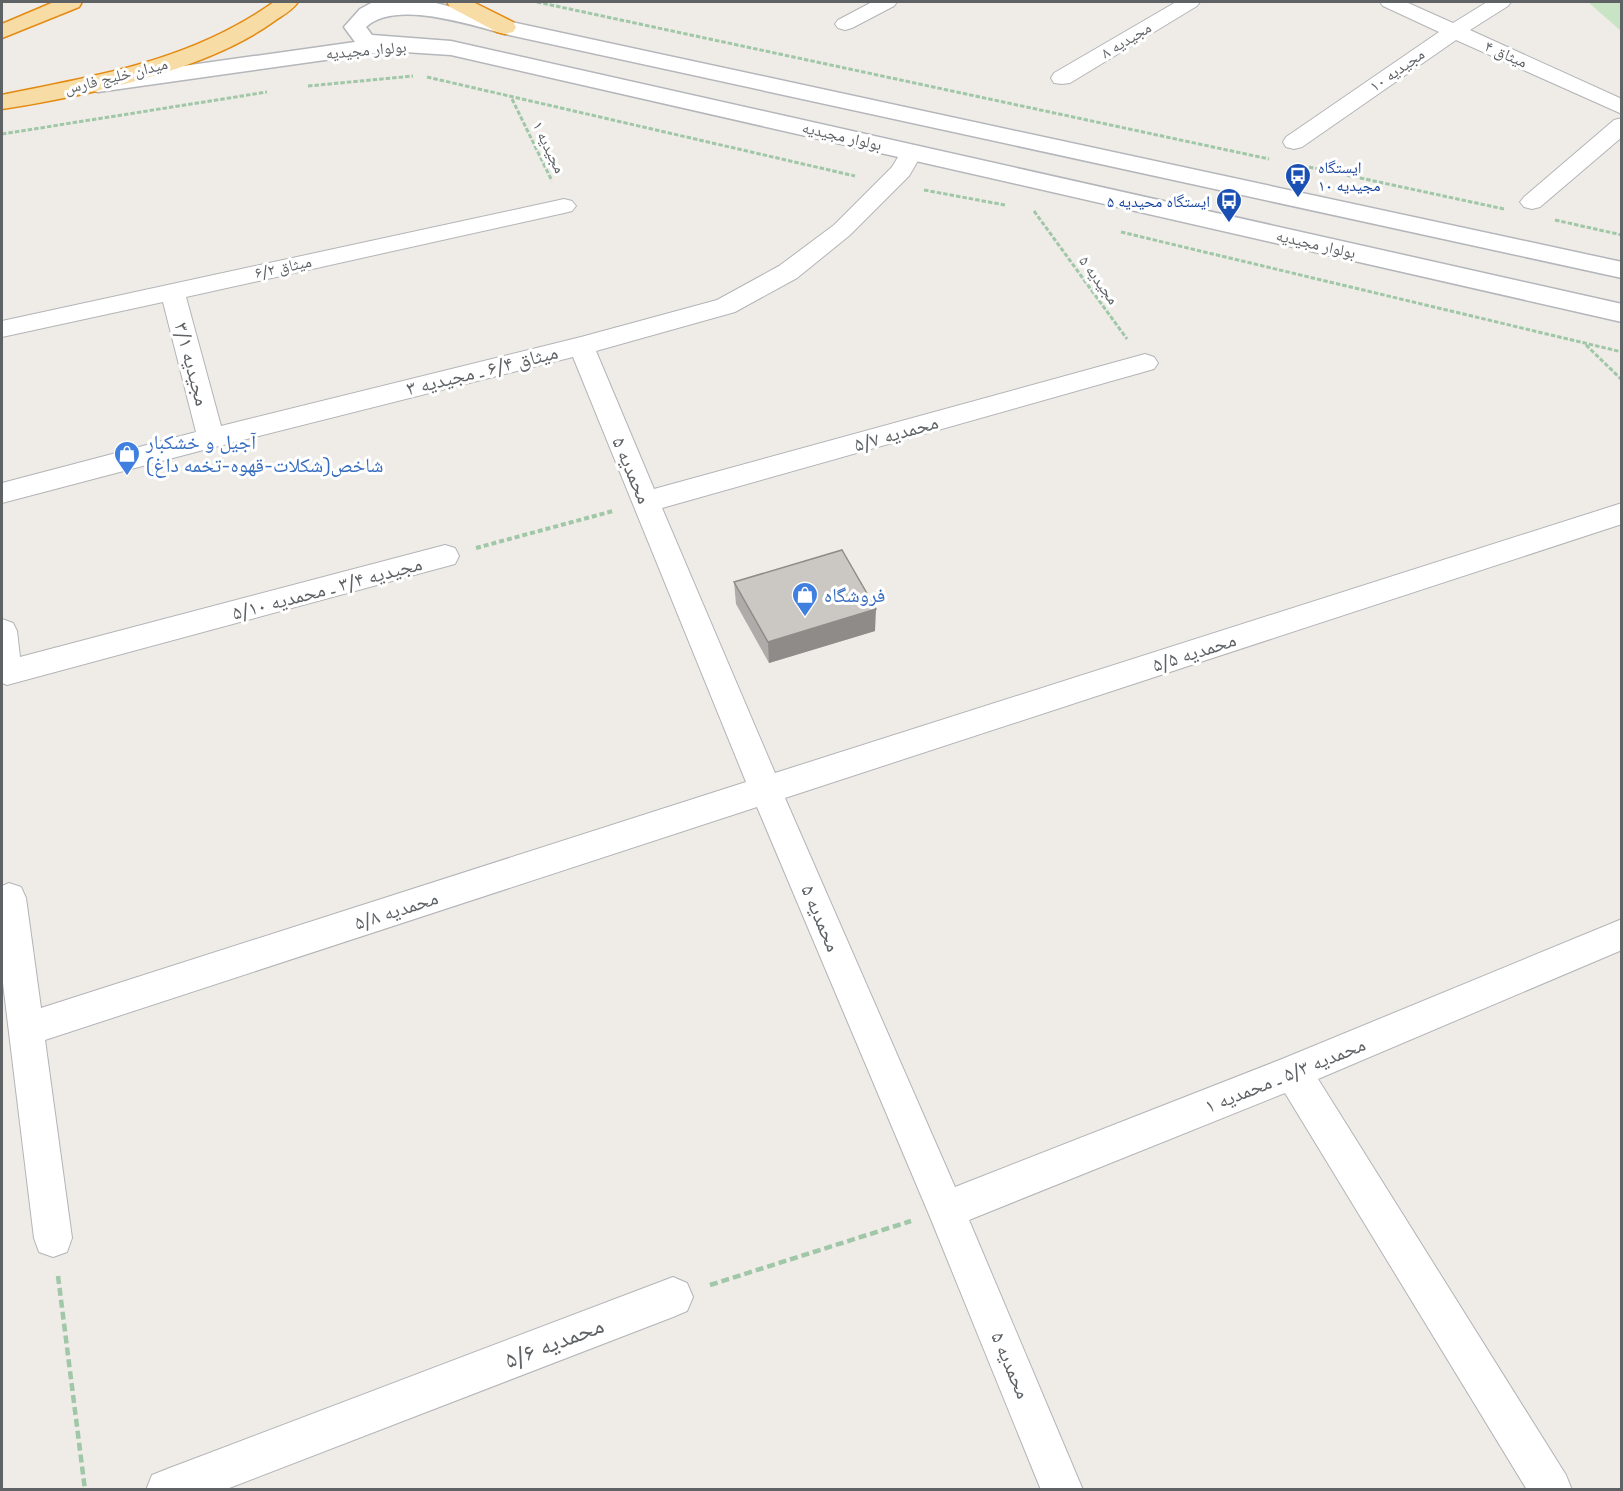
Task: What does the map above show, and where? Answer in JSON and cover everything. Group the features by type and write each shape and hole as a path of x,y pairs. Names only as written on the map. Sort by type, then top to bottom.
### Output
{"highway":[{"path":"2,32 71,2"},
{"name":"میدان خلیج فارس","path":"2,102 156,68 220,44 267,18 287,2"},
{"path":"458,2 504,27"}],"main road":[{"name":"بولوار مجیدیه","path":"1622,270 504,27 411,3 388,4 365,13 355,27 365,40 451,48 481,54 1622,314"},
{"name":"بولوار مجیدیه","path":"55,91 389,44"}],"street":[{"path":"845,24 887,2"},
{"name":"مجیدیه ۸","path":"1062,78 1190,2"},
{"name":"میثاق ۴","path":"1390,2 1622,107"},
{"name":"مجیدیه ۱۰","path":"1294,142 1454,31 1501,2"},
{"path":"1532,202 1622,125"},
{"name":"میثاق ۶/۴ ـ مجیدیه ۳","path":"2,493 581,346 726,306 788,272 842,230 901,171 912,152"},
{"name":"میثاق ۶/۲","path":"2,328 564,206"},
{"name":"مجیدیه ۳/۱","path":"172,290 212,438"},
{"name":"محمدیه ۵","path":"581,346 766,791 946,1210 1062,1490"},
{"name":"محمدیه ۵/۷","path":"646,502 1145,363"},
{"name":"محمدیه ۵/۵","path":"766,791 1622,513"},
{"name":"مجیدیه ۳/۴ ـ محمدیه ۵/۱۰","path":"2,631 7,673 446,556"},
{"name":"محمدیه ۵/۸","path":"27,1029 766,791"},
{"path":"9,898 53,1238"},
{"name":"محمدیه ۵/۳ ـ محمدیه ۱","path":"946,1210 1293,1072 1622,934"},
{"path":"1293,1072 1551,1490"},
{"name":"محمدیه ۵/۶","path":"167,1490 673,1297"}],"path":[{"path":"537,2 1272,159"},
{"path":"305,87 415,76"},
{"path":"423,76 440,78 512,98 889,183 1012,207"},
{"path":"2,134 270,92"},
{"name":"مجیدیه ۱","path":"512,98 564,206"},
{"path":"1306,167 1505,210"},
{"name":"مجیدیه ۵","path":"1046,214 1034,211 1145,363"},
{"path":"1551,220 1622,235"},
{"path":"1114,230 1622,352"},
{"path":"1585,344 1622,380"},
{"name":"مجیدیه ۳/۴ ـ محمدیه ۵/۱۰","path":"446,556 646,502"},
{"path":"673,1297 946,1210"},
{"path":"53,1238 85,1490"}],"green space":[{"path":"1588,2 1621,2 1621,31"}],"building":[{"name":"فروشگاه","path":"842,550 876,609 768,642 734,582"}],"place":[{"name":"ایستگاه مجیدیه ۱۰","path":"1298,199"},
{"name":"ایستگاه محیدیه ۵","path":"1229,224"},
{"name":"آجیل و خشکبار شاخص(شکلات-قهوه-تخمه داغ)","path":"127,477"},
{"name":"فروشگاه","path":"805,618"}]}
